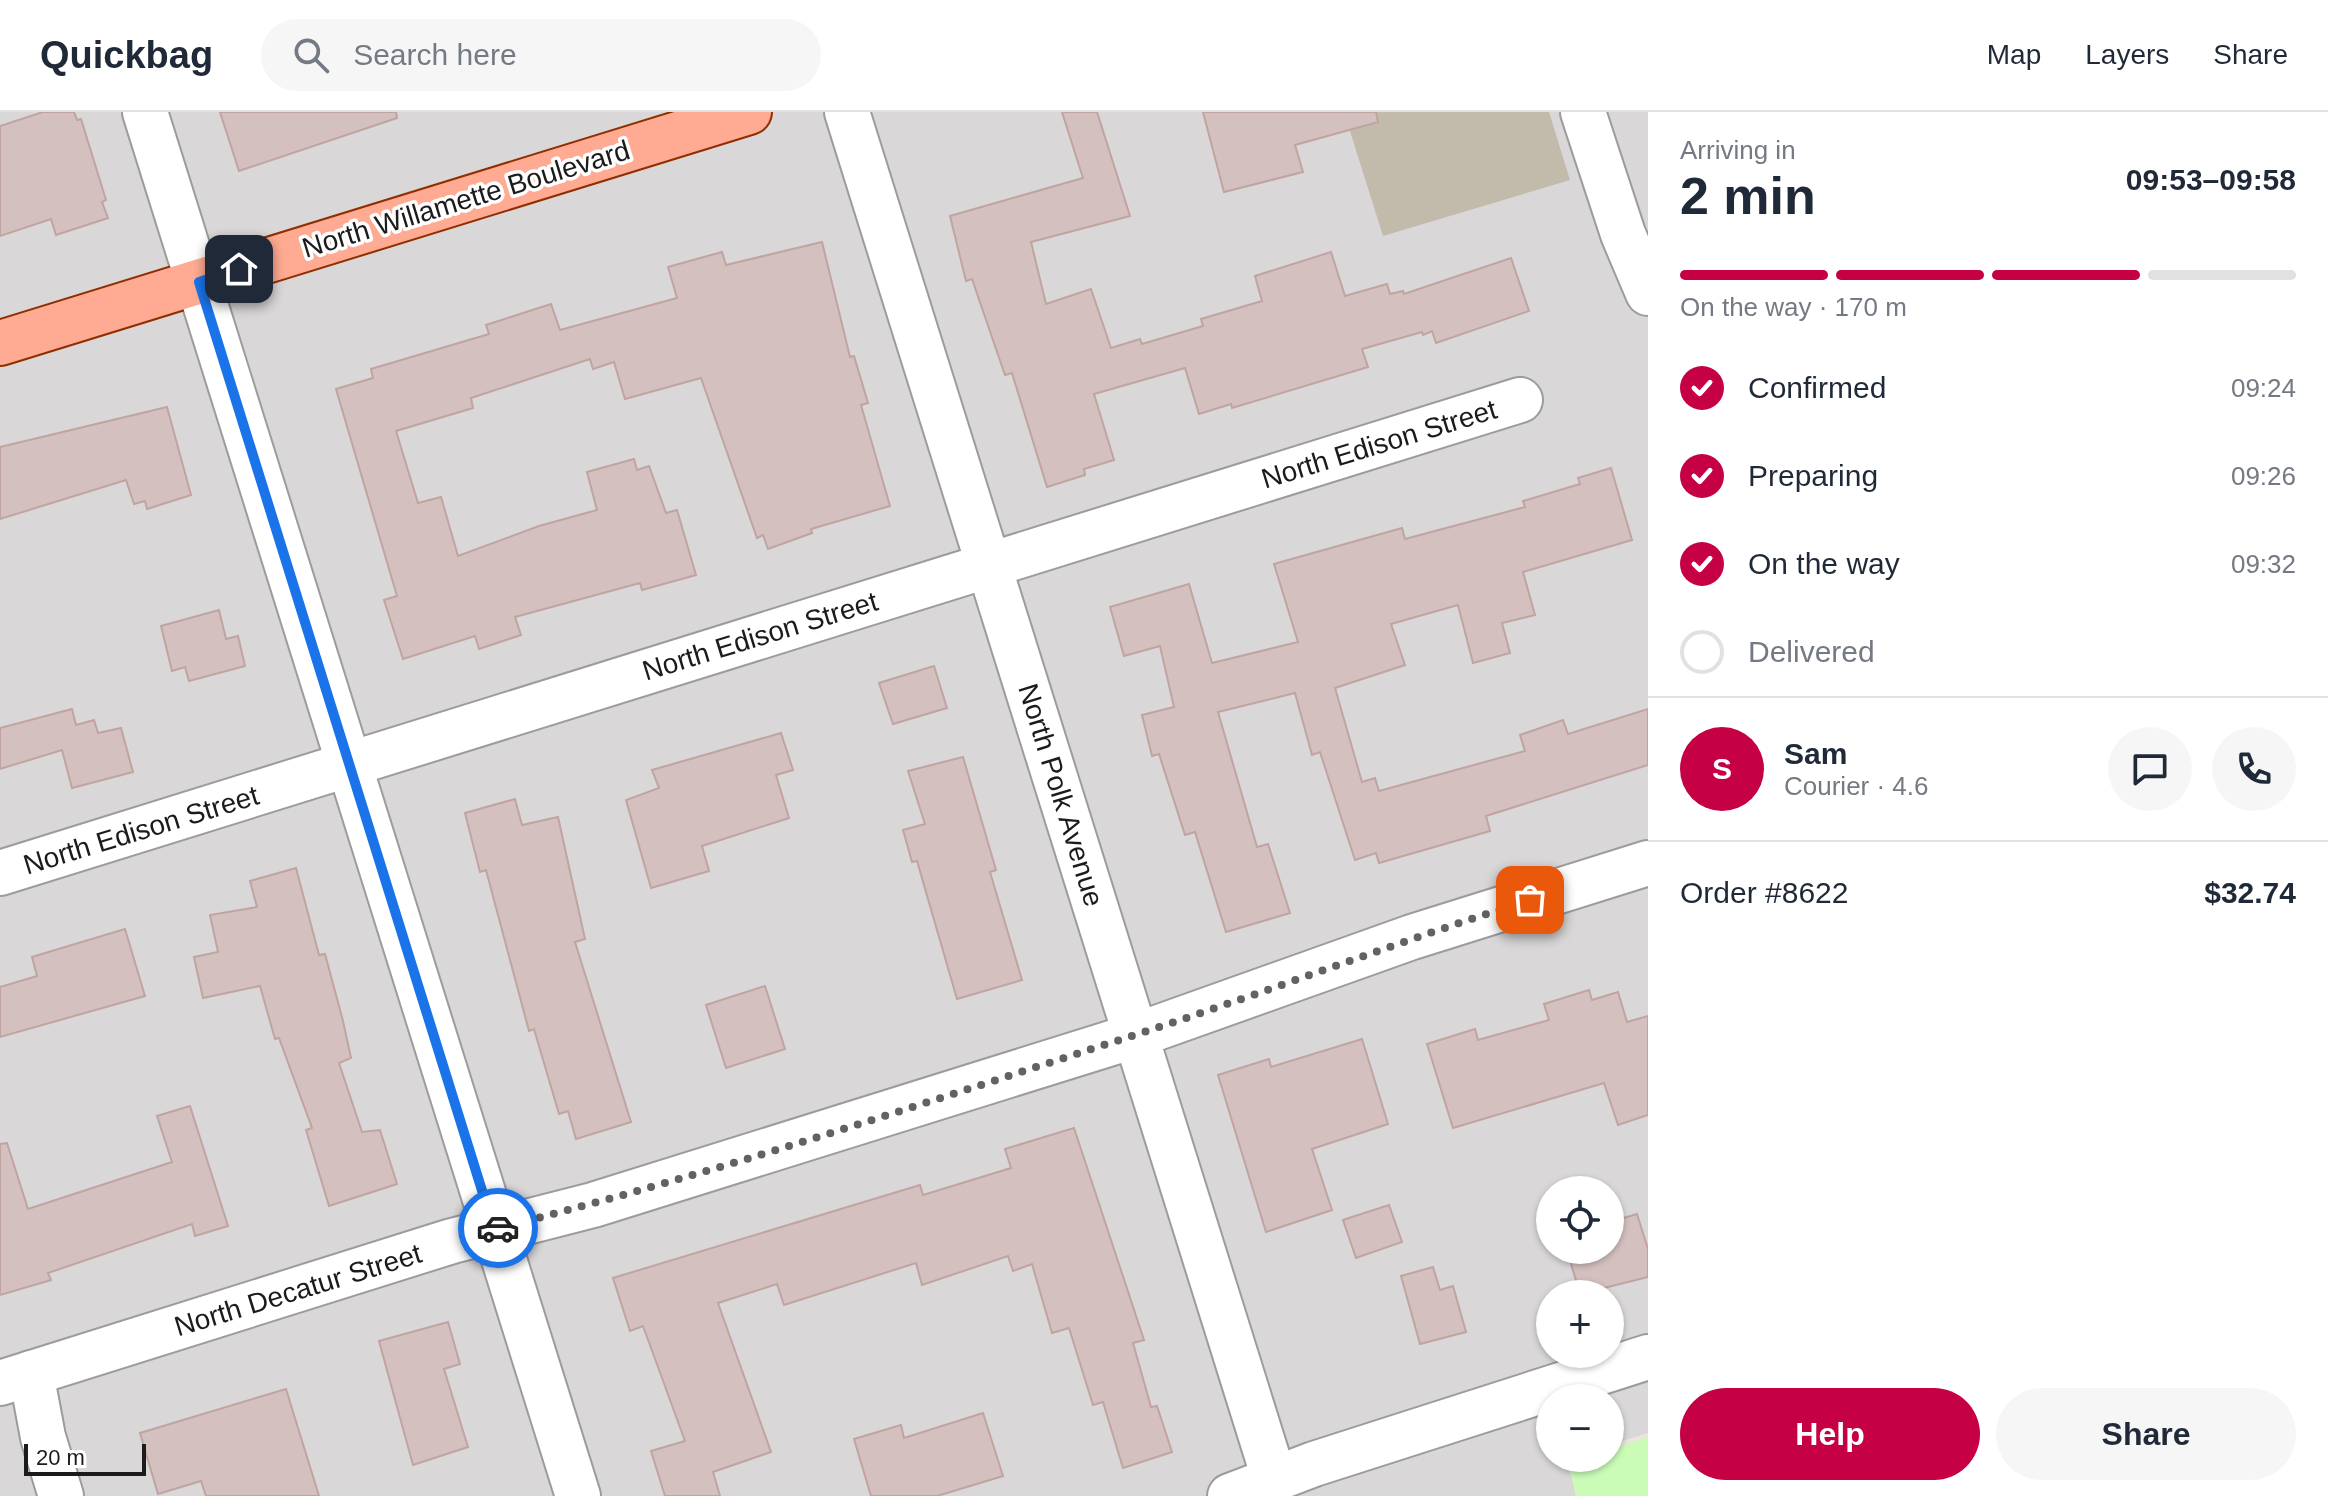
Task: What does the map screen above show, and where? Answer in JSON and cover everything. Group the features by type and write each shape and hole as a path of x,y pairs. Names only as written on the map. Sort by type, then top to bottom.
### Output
{"main road":[{"name":"North Willamette Boulevard","path":"0,343 749,112"}],"street":[{"path":"145,112 578,1496"},
{"name":"North Polk Avenue","path":"847,112 1274,1478"},
{"path":"1583,112 1623,234 1648,293"},
{"name":"North Edison Street","path":"0,873 1520,400"},
{"name":"North Decatur Street","path":"16,1378 494,1229 593,1205 1137,1035 1412,937 1648,863"},
{"path":"1230,1496 1274,1478 1648,1357"},
{"path":"16,1378 46,1447 61,1496"}],"shaded area":[{"path":"0,112 1648,112 1648,1433 1624,1441 1624,1384 1536,1384 1536,1472 1571,1472 1576,1496 0,1496"},
{"path":"1344,112 1549,112 1570,180 1383,236"}],"green space":[{"path":"1648,1437 1648,1496 1576,1496 1570,1472 1624,1472 1624,1445"}],"building":[{"path":"43,112 74,112 77,120 81,119 106,200 102,202 108,218 56,235 51,219 0,236 0,126"},
{"path":"220,112 396,112 397,118 239,171"},
{"path":"1062,112 1097,112 1130,216 1031,242 1046,304 1091,289 1111,348 1140,339 1142,344 1203,326 1201,319 1262,301 1255,276 1331,252 1345,296 1387,284 1390,294 1403,291 1404,294 1511,258 1529,311 1436,343 1432,331 1362,349 1368,367 1232,408 1231,404 1199,414 1185,368 1094,394 1114,460 1084,469 1085,475 1047,487 1012,373 1005,375 972,279 966,281 950,216 1083,178"},
{"path":"1203,112 1376,112 1378,122 1295,145 1303,172 1224,192"},
{"path":"822,242 850,357 854,356 868,403 861,405 890,506 811,529 812,533 768,549 763,535 757,538 701,378 625,399 614,362 593,369 590,359 471,398 473,408 396,431 418,503 441,497 458,556 539,526 597,510 587,472 634,459 637,470 649,466 666,513 677,510 696,575 642,590 640,583 515,617 521,635 479,649 475,636 403,659 384,600 397,596 336,389 373,378 371,369 489,334 486,325 551,304 560,330 677,298 668,267 722,252 726,265"},
{"path":"167,407 191,495 147,509 145,501 134,504 126,480 0,519 0,447"},
{"path":"1611,468 1632,540 1523,572 1535,615 1502,623 1510,653 1473,663 1458,605 1391,624 1405,665 1335,688 1362,782 1375,778 1379,791 1525,751 1520,735 1563,720 1568,734 1648,709 1648,765 1486,816 1490,831 1379,863 1376,853 1355,860 1320,752 1312,755 1295,693 1218,712 1257,847 1268,844 1290,913 1226,932 1195,832 1185,835 1159,754 1152,756 1142,715 1174,707 1160,646 1124,656 1110,607 1189,584 1212,663 1298,642 1274,564 1402,528 1405,539 1525,507 1523,501 1580,484 1578,478"},
{"path":"219,610 226,639 238,636 245,666 189,681 185,667 172,671 161,626"},
{"path":"934,666 947,708 893,724 879,683"},
{"path":"72,709 76,725 94,720 98,733 121,728 133,772 72,788 62,750 0,769 0,728"},
{"path":"781,733 793,770 776,775 789,818 702,846 709,871 651,888 626,800 659,788 652,770"},
{"path":"963,757 996,870 990,872 1022,980 957,999 917,861 912,862 903,830 925,824 908,771"},
{"path":"515,799 522,825 558,817 585,939 575,942 631,1122 576,1139 568,1111 559,1114 534,1029 529,1031 486,870 480,872 465,813"},
{"path":"296,868 319,955 325,954 343,1021 351,1058 339,1063 362,1132 380,1130 397,1184 329,1206 306,1130 312,1128 279,1038 275,1039 260,986 203,998 194,957 218,952 210,915 257,907 250,881"},
{"path":"125,929 145,996 0,1037 0,987 37,976 32,957"},
{"path":"765,986 785,1049 726,1068 706,1005"},
{"path":"1589,990 1592,1000 1618,992 1627,1022 1648,1016 1648,1115 1618,1125 1604,1083 1453,1128 1427,1044 1475,1029 1478,1040 1549,1020 1544,1004"},
{"path":"1362,1039 1388,1124 1312,1149 1332,1210 1266,1232 1218,1075 1269,1059 1271,1067"},
{"path":"190,1106 228,1226 195,1236 192,1224 48,1273 51,1280 0,1295 0,1144 7,1143 28,1209 172,1162 157,1116"},
{"path":"1074,1128 1144,1340 1133,1343 1151,1407 1157,1406 1172,1452 1123,1468 1103,1402 1093,1405 1069,1328 1052,1333 1032,1264 1013,1271 1008,1256 922,1285 916,1263 784,1305 777,1284 718,1303 771,1452 713,1472 720,1496 665,1496 651,1451 685,1441 643,1326 630,1331 613,1278 920,1185 923,1195 1011,1168 1005,1149"},
{"path":"1389,1205 1402,1242 1356,1258 1343,1220"},
{"path":"1637,1214 1648,1249 1648,1277 1624,1283 1624,1280 1576,1280 1571,1264 1624,1264 1624,1218"},
{"path":"1433,1267 1440,1290 1453,1286 1466,1332 1420,1344 1401,1276"},
{"path":"448,1322 460,1364 444,1369 468,1447 413,1465 379,1341"},
{"path":"286,1389 319,1496 206,1496 201,1481 158,1494 140,1433"},
{"path":"983,1413 1003,1476 937,1496 871,1496 854,1439 901,1425 904,1438"}],"way so far":[{"path":"498,1228 593,1205 1137,1035 1412,937 1530,900"}],"route":[{"path":"239,269 199,282 494,1229 498,1228"}]}
